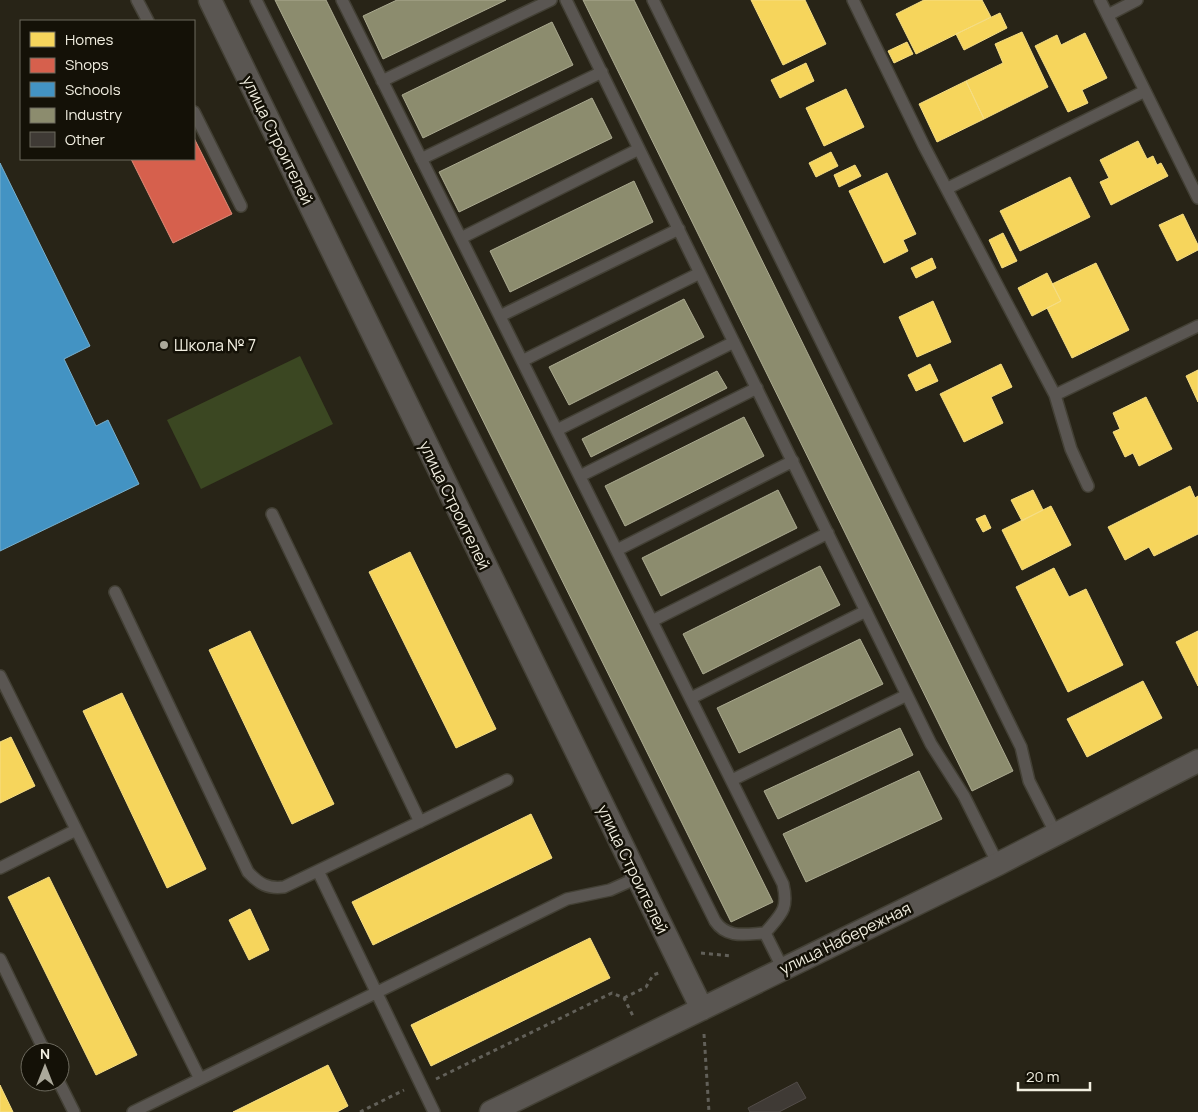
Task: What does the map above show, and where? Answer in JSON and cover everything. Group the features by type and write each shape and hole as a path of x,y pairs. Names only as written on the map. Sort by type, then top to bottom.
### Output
{"street":[{"name":"улица Строителей","path":"210,0 702,1008"},
{"name":"улица Набережная","path":"491,1112 998,864 1198,761"}],"lane":[{"path":"137,0 147,20"},
{"path":"256,0 715,921 721,930 734,935 765,933 784,912 786,902 783,884 421,159 346,1"},
{"path":"382,80 551,0"},
{"path":"566,0 931,744 964,796 998,864"},
{"path":"653,0 1021,747 1029,781 1056,834"},
{"path":"853,0 924,146 948,188 1055,395 1072,449 1088,486"},
{"path":"1100,0 1198,198"},
{"path":"1108,15 1138,0"},
{"path":"421,159 602,72"},
{"path":"948,188 1145,91"},
{"path":"195,114 242,206"},
{"path":"461,238 639,149"},
{"path":"500,316 679,229"},
{"path":"522,361 700,272"},
{"path":"1055,395 1198,326"},
{"path":"557,430 734,342"},
{"path":"580,476 757,388"},
{"path":"617,550 792,461"},
{"path":"272,514 420,822"},
{"path":"652,621 828,533"},
{"path":"115,592 248,872 258,883 273,888 284,887 507,780"},
{"path":"691,698 866,611"},
{"path":"0,676 200,1079"},
{"path":"732,780 907,695"},
{"path":"0,868 76,830"},
{"path":"318,871 434,1112"},
{"path":"133,1112 568,898 610,890 637,878"},
{"path":"765,933 783,969"},
{"path":"0,959 40,1042"},
{"path":"65,1092 74,1112"}],"path":[{"path":"360,1112 421,1084 435,1080 612,993 624,998"},
{"path":"702,1008 709,1112"}],"green space":[{"path":"300,356 333,424 201,489 167,420"}],"building: Homes":[{"path":"751,0 805,0 826,44 783,65"},
{"path":"924,0 982,0 991,17 916,54 896,14"},
{"path":"1000,13 1007,28 964,50 956,34"},
{"path":"1022,32 1048,87 984,119 966,81 1003,63 995,44"},
{"path":"1085,33 1107,78 1082,90 1088,103 1068,112 1035,46 1057,35 1061,45"},
{"path":"907,42 913,54 894,63 888,51"},
{"path":"806,63 814,81 780,98 771,80"},
{"path":"966,81 984,119 937,142 919,104"},
{"path":"846,89 864,127 824,146 806,108"},
{"path":"1138,141 1147,159 1153,156 1157,165 1161,163 1168,176 1111,205 1100,182 1109,178 1100,160"},
{"path":"831,152 838,166 816,177 809,163"},
{"path":"855,165 861,176 839,187 834,175"},
{"path":"887,173 916,234 903,240 908,251 884,263 849,191"},
{"path":"1070,177 1090,217 1020,251 1000,211"},
{"path":"1183,214 1198,245 1198,250 1177,261 1159,225"},
{"path":"1003,233 1017,261 1002,268 989,240"},
{"path":"932,258 936,268 916,278 911,268"},
{"path":"1096,263 1129,330 1072,358 1047,308 1061,301 1052,284"},
{"path":"1047,273 1061,301 1032,316 1018,288"},
{"path":"933,301 951,342 917,357 899,317"},
{"path":"930,364 938,381 916,391 908,375"},
{"path":"1001,364 1012,387 991,397 1003,423 964,442 940,394"},
{"path":"1198,370 1198,402 1186,376"},
{"path":"1146,397 1172,449 1139,466 1133,453 1125,457 1113,432 1120,429 1113,413"},
{"path":"1190,486 1195,498 1198,496 1198,534 1154,556 1149,547 1125,560 1108,527"},
{"path":"1033,490 1043,510 1022,521 1011,500"},
{"path":"1051,506 1071,545 1022,570 1002,530"},
{"path":"985,515 991,528 983,532 976,519"},
{"path":"410,552 496,729 456,748 369,572"},
{"path":"1054,568 1069,597 1086,589 1123,665 1068,692 1016,587"},
{"path":"250,631 334,804 292,824 209,650"},
{"path":"1198,631 1198,686 1176,642"},
{"path":"1143,681 1162,718 1087,757 1067,719"},
{"path":"122,693 206,869 167,888 83,711"},
{"path":"11,737 35,786 0,803 0,742"},
{"path":"531,814 552,858 373,945 352,902"},
{"path":"49,877 137,1055 96,1075 8,897"},
{"path":"250,909 269,950 249,960 229,920"},
{"path":"590,938 610,978 431,1066 411,1025"},
{"path":"328,1065 348,1106 337,1112 233,1112"},
{"path":"0,1085 13,1112 0,1112"}],"building: Shops":[{"path":"195,140 232,214 173,243 132,160 195,160"}],"building: Schools":[{"path":"0,163 90,346 64,359 96,426 108,420 139,484 0,551"}],"building: Industry":[{"path":"275,0 326,0 773,902 731,922"},
{"path":"397,0 506,0 383,59 363,16"},
{"path":"583,0 634,0 1013,771 972,791"},
{"path":"552,22 573,65 423,138 402,95"},
{"path":"592,98 612,138 459,212 439,172"},
{"path":"634,181 653,222 510,292 490,251"},
{"path":"684,299 704,337 569,405 549,367"},
{"path":"717,371 727,388 591,457 582,439"},
{"path":"744,417 764,456 625,526 605,486"},
{"path":"778,490 797,528 661,596 642,558"},
{"path":"820,566 840,605 703,674 683,634"},
{"path":"860,639 883,684 739,753 717,708"},
{"path":"900,728 913,755 778,819 764,791"},
{"path":"919,771 942,819 806,882 783,834"}],"building: Other":[{"path":"797,1082 806,1098 779,1112 750,1112 748,1108"}],"place":[{"name":"Школа № 7","path":"164,345"}]}
